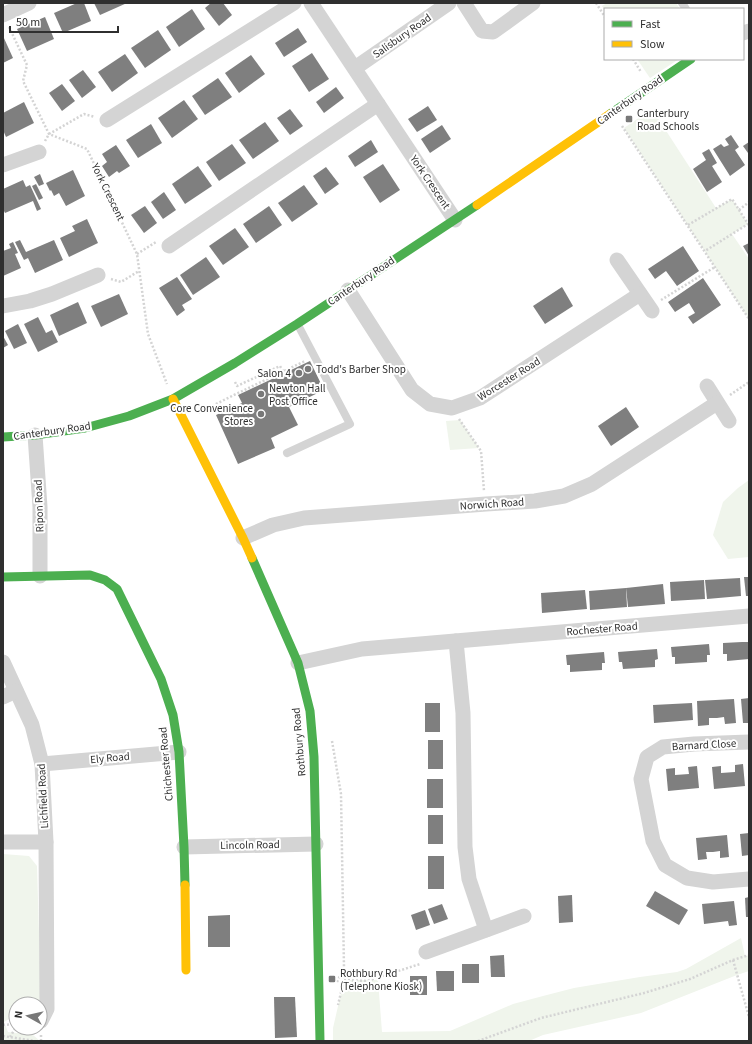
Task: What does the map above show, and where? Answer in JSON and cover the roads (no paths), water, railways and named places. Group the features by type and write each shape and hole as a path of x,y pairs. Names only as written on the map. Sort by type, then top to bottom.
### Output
{"street":[{"path":"3,15 29,3"},
{"path":"106,120 294,3"},
{"name":"York Crescent","path":"311,3 455,220"},
{"name":"Salisbury Road","path":"354,68 449,3"},
{"path":"464,3 482,31 492,32 534,3"},
{"name":"Canterbury Road","path":"3,437 35,435 85,428 128,416 173,399 297,324 455,220 689,60"},
{"path":"169,246 378,104"},
{"path":"3,165 39,152"},
{"path":"618,260 650,310"},
{"path":"3,306 30,301 52,294 98,275"},
{"name":"Worcester Road","path":"348,290 412,390 430,404 452,408 480,398 640,294"},
{"path":"707,386 729,420"},
{"name":"Rothbury Road","path":"173,399 243,538 298,663 310,711 314,757 320,1041"},
{"name":"Norwich Road","path":"243,538 273,525 304,518 535,501 564,496 592,484 717,403"},
{"name":"Ripon Road","path":"35,435 40,507 40,576"},
{"name":"Chichester Road","path":"3,577 90,575 105,580 117,589 161,679 173,715 179,752 184,847 186,970"},
{"name":"Rochester Road","path":"298,663 362,648 749,616"},
{"path":"456,641 463,713 465,848 469,879 486,930"},
{"name":"Lichfield Road","path":"3,662 10,694 32,725 42,764 46,842 47,996"},
{"name":"Barnard Close","path":"749,742 663,747 647,757 641,778 653,841 665,865 687,878 713,882 749,879"},
{"name":"Ely Road","path":"42,764 179,752"},
{"name":"Lichfield Road","path":"3,842 46,842"},
{"name":"Lincoln Road","path":"184,847 316,844"},
{"path":"426,952 524,916"}],"lane":[{"path":"287,453 350,424 297,324"}],"place":[{"name":"Canterbury Road Schools","path":"629,119"},
{"name":"Todd's Barber Shop","path":"308,369"},
{"name":"Salon 4","path":"299,373"},
{"name":"Newton Hall Post Office","path":"261,394"},
{"name":"Core Convenience Stores","path":"261,414"},
{"name":"Rothbury Rd (Telephone Kiosk)","path":"332,979"}]}
